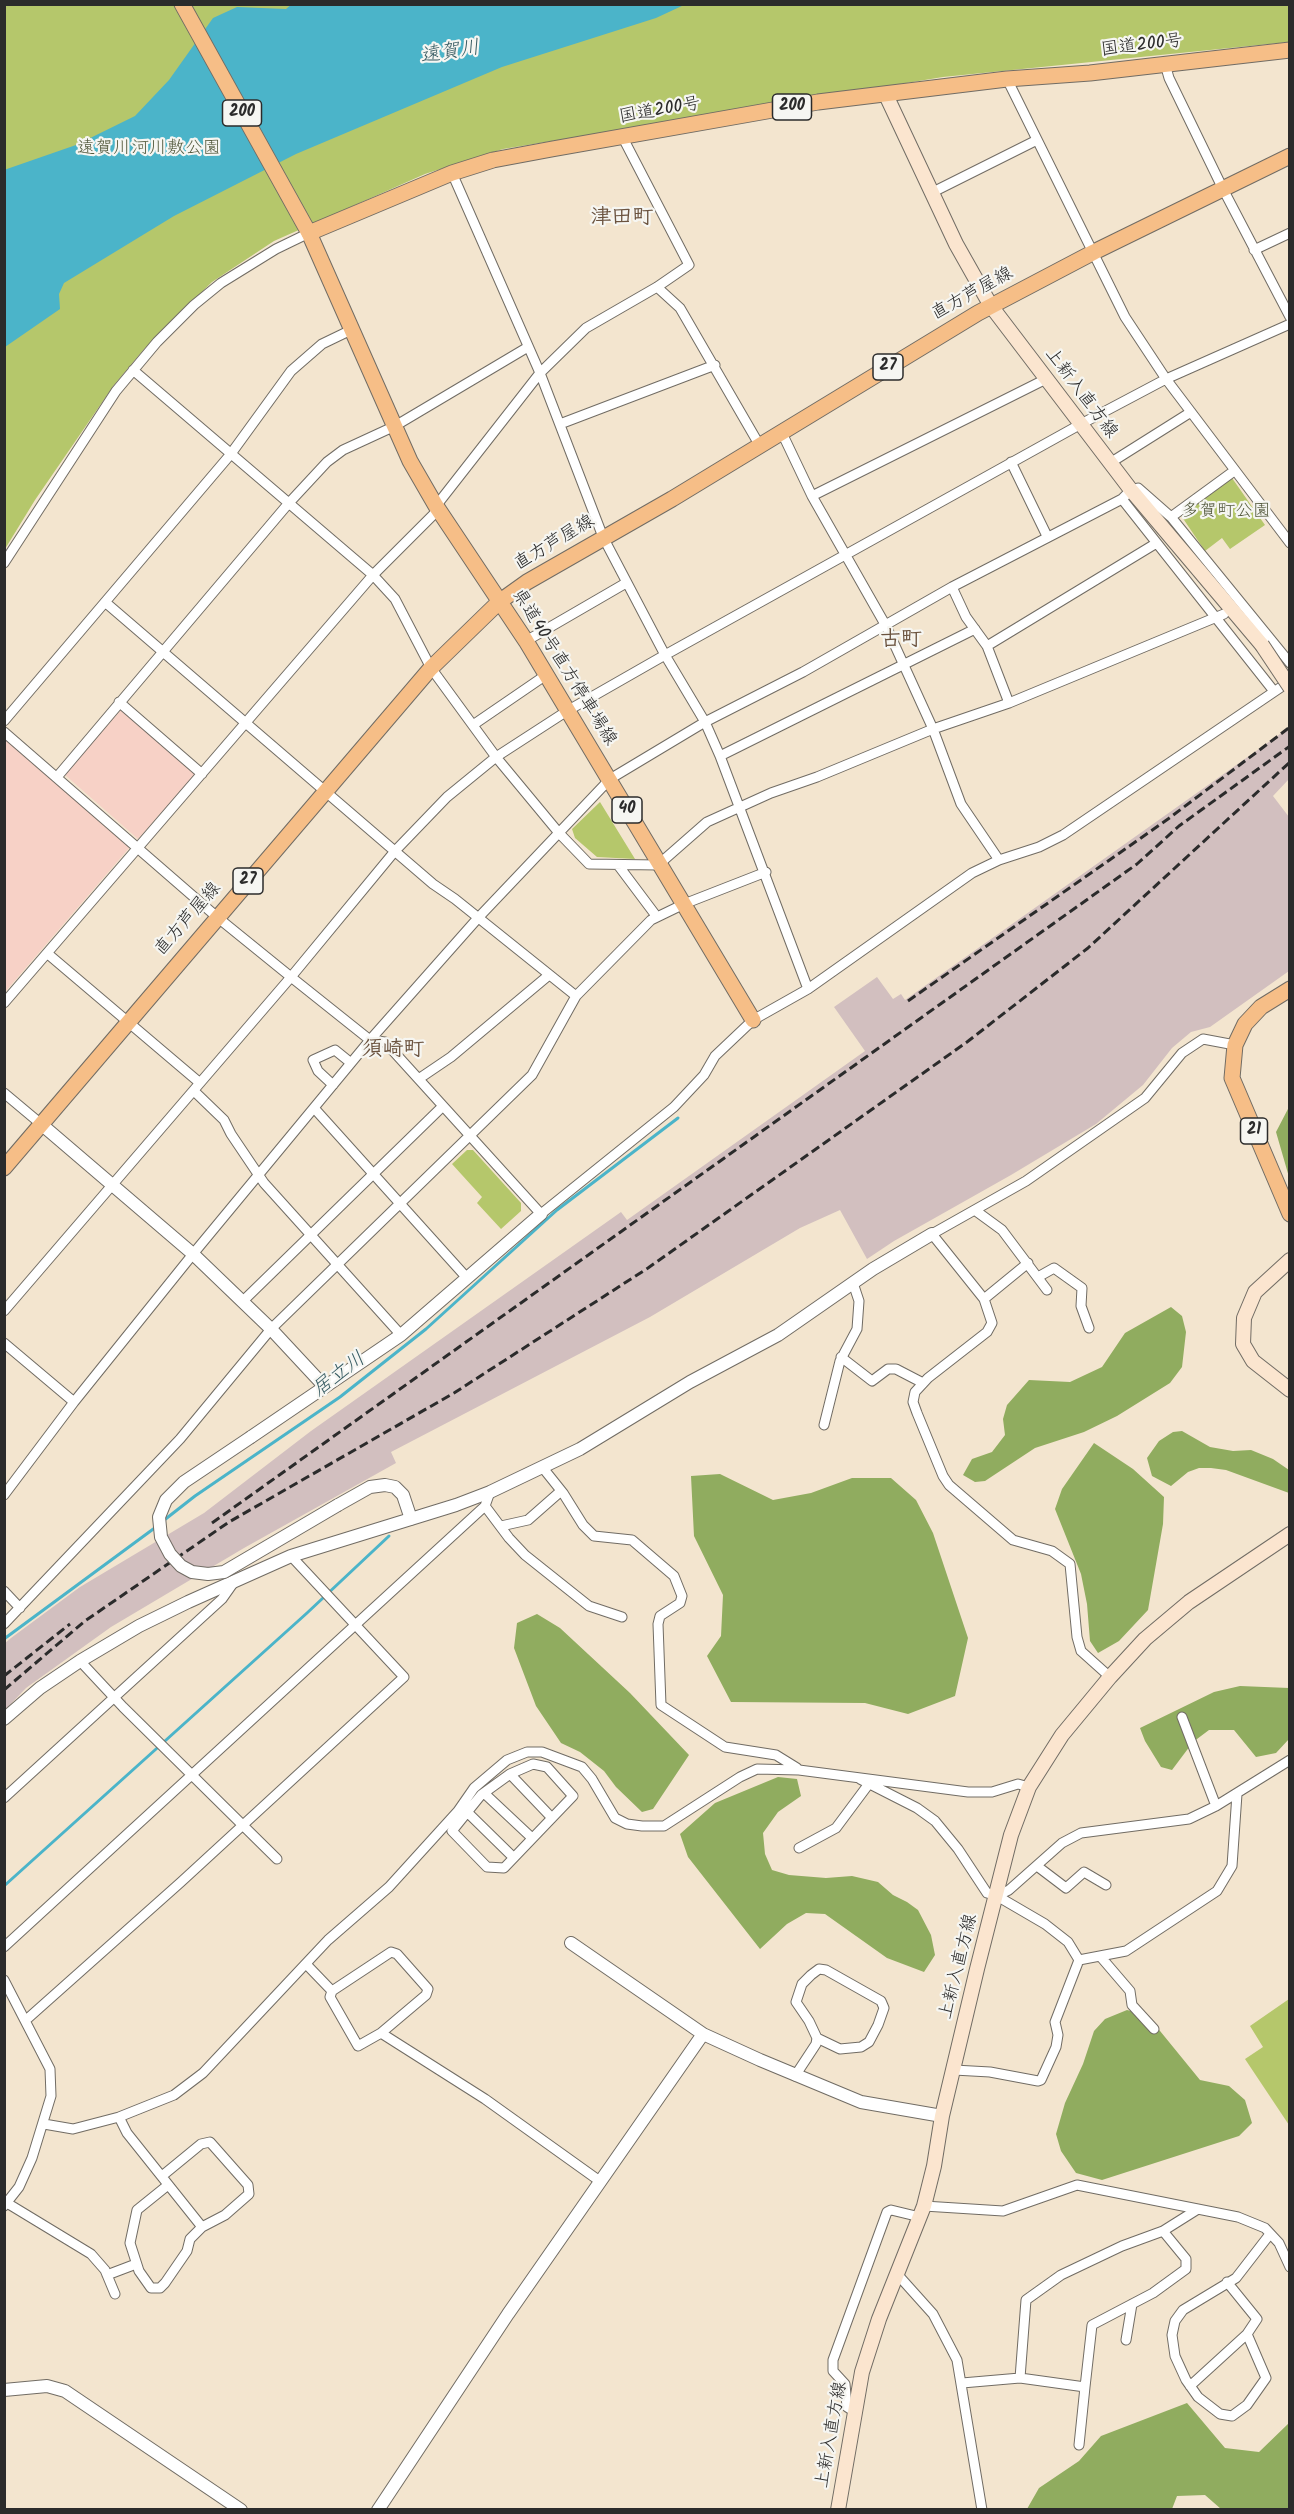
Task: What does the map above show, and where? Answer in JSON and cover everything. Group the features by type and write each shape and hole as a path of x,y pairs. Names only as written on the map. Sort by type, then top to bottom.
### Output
{"main road":[{"name":"200","path":"182,4 306,226"},
{"name":"国道200号","path":"306,226 493,160 818,102 1007,79 1290,50"},
{"name":"上新入直方線","path":"886,95 956,244 991,306 1110,463 1126,494 1262,645 1290,687"},
{"name":"直方芦屋線","path":"4,1168 431,669 499,602 603,537 672,499 991,306 1094,252 1290,156"},
{"name":"県道40号直方停車場線","path":"306,226 410,460 437,508 526,641 610,779 658,865 753,1020"},
{"name":"21","path":"1290,989 1261,1007 1245,1024 1234,1045 1232,1078 1290,1214"},
{"path":"1290,1260 1255,1292 1244,1318 1243,1344 1253,1361 1290,1390"},
{"name":"上新入直方線","path":"838,2510 862,2372 879,2319 922,2212 934,2166 942,2116 1011,1835 1029,1786 1062,1735 1110,1677 1145,1640 1189,1602 1290,1534"}],"street":[{"path":"1166,64 1169,78 1223,189 1290,317"},
{"path":"1007,79 1125,317 1166,379 1290,543"},
{"path":"4,1004 373,575 437,508 540,373 586,328 657,287 689,265 623,138"},
{"path":"933,192 1037,140"},
{"path":"452,173 540,373 603,537 665,655 705,722 720,756 766,872 808,989"},
{"path":"4,562 116,392 157,342 194,305 306,226"},
{"path":"1254,250 1290,234"},
{"path":"657,287 680,308 760,446"},
{"path":"4,1311 291,977 395,851 447,797 496,757 567,711 1011,462 1166,379 1290,324"},
{"path":"4,721 231,455 291,371 321,344 351,330"},
{"path":"57,777 288,504 327,462 343,450 395,426 528,347"},
{"path":"560,424 715,365"},
{"path":"133,370 373,575 395,599 431,669 496,757 559,833 589,864 658,865 707,822 933,729 1009,703 1220,616"},
{"path":"812,496 1046,379"},
{"path":"1110,463 1191,412"},
{"path":"782,433 812,496 886,626 933,729 961,804 999,860"},
{"path":"1011,462 1047,536"},
{"path":"1171,517 1234,471"},
{"path":"4,1495 74,1402 351,1063 478,918 610,779 705,722 1138,488 1171,517 1290,663"},
{"path":"1126,494 1155,544 1220,616 1273,690"},
{"path":"987,646 1155,544"},
{"path":"526,641 626,583"},
{"path":"952,587 966,617 987,646 1009,703"},
{"path":"105,602 433,884 576,996"},
{"path":"720,756 975,629"},
{"path":"473,725 546,675"},
{"path":"411,1519 403,1495 395,1487 386,1485 370,1487 224,1572 208,1574 192,1572 181,1566 170,1554 161,1537 159,1517 166,1500 184,1482 401,1335 541,1214 674,1107 704,1075 715,1056 753,1020 808,989 972,873 999,860 1039,847 1063,835 1273,690 1290,681"},
{"path":"119,702 202,774"},
{"path":"4,732 217,917 370,1041 385,1042 541,1214"},
{"path":"618,865 657,917"},
{"path":"4,1624 180,1439 271,1329 532,1075 576,996 651,920 684,904 766,872"},
{"path":"48,954 200,1083"},
{"path":"420,1078 452,1057 549,975"},
{"path":"4,1719 40,1688 80,1661 140,1626 291,1556 490,1492 580,1449 690,1382 778,1335 853,1282 1026,1181 1145,1098 1182,1053 1203,1040 1234,1045"},
{"path":"333,1085 318,1071 314,1060 335,1050 351,1063"},
{"path":"194,1091 224,1120 258,1175 336,1265 401,1335"},
{"path":"4,1093 193,1254 271,1329 325,1387"},
{"path":"243,1301 443,1106"},
{"path":"314,1108 466,1278"},
{"path":"976,1211 1002,1230 1047,1290"},
{"path":"932,1234 984,1299 992,1323 987,1332 923,1383 915,1392 913,1402 943,1476 949,1485 1013,1540 1052,1551 1071,1564 1077,1637 1081,1651 1110,1677"},
{"path":"984,1299 1028,1263"},
{"path":"1038,1277 1054,1268 1082,1288 1082,1306 1089,1328"},
{"path":"824,1425 842,1357 857,1329 859,1301 853,1282"},
{"path":"4,1343 74,1402"},
{"path":"842,1357 872,1381 888,1370 896,1369 923,1383"},
{"path":"543,1468 583,1525 594,1536 632,1540 674,1576 682,1596 680,1603 660,1616 658,1624 661,1705 725,1747 776,1755 799,1770"},
{"path":"501,1526 528,1520 561,1491"},
{"path":"4,1947 357,1626 485,1506 490,1492"},
{"path":"485,1506 525,1555 589,1606 622,1617"},
{"path":"26,2020 404,1677 291,1556"},
{"path":"4,1798 222,1599 234,1582"},
{"path":"4,1591 20,1608"},
{"path":"80,1661 277,1859"},
{"path":"1182,1717 1216,1806"},
{"path":"44,2124 72,2129 119,2117 174,2096 203,2073 328,1940 388,1887 464,1809 510,1774 533,1764 547,1767 573,1796 504,1868 487,1867 452,1831 464,1809 474,1788 507,1760 527,1752 542,1752 582,1767 615,1818 627,1824 642,1826 664,1826 740,1777 757,1769 799,1770 968,1792 992,1792 1018,1784 1029,1786"},
{"path":"997,1896 1009,1890 1062,1843 1081,1833 1189,1819 1237,1794 1290,1760"},
{"path":"510,1774 552,1818"},
{"path":"857,1777 868,1785 917,1808 935,1821 958,1849 987,1893 997,1896 1045,1924 1068,1942 1079,1960"},
{"path":"799,1848 836,1828 868,1785"},
{"path":"484,1793 532,1838"},
{"path":"1079,1960 1126,1951 1217,1891 1232,1866 1237,1794"},
{"path":"464,1809 513,1857"},
{"path":"1037,1866 1066,1888 1084,1872 1106,1885"},
{"path":"571,1943 703,2034 795,2076 861,2102 883,2108 942,2116"},
{"path":"391,1952 397,1954 428,1989 426,1995 381,2033 358,2046 330,1997 332,1991 391,1952"},
{"path":"1100,1956 1130,1991 1132,2005 1154,2029"},
{"path":"954,2070 990,2072 1041,2080 1056,2047 1058,2035 1055,2022 1079,1960"},
{"path":"306,1964 332,1991"},
{"path":"795,2076 816,2044 817,2038 796,2002 802,1983 819,1969 826,1970 881,2001 884,2008 878,2025 869,2042 861,2047 840,2049 831,2047 817,2038"},
{"path":"4,1980 50,2069 51,2096 44,2124 23,2177 6,2204 91,2254 107,2275 115,2294"},
{"path":"381,2033 485,2099 601,2182"},
{"path":"378,2510 508,2314 703,2034"},
{"path":"119,2117 127,2133 202,2227"},
{"path":"162,2176 201,2144 210,2142 248,2185 249,2194 225,2215 202,2227 190,2239 183,2259 160,2288 151,2288 136,2264 130,2243 137,2210 168,2185"},
{"path":"855,2412 847,2407 845,2384 833,2371 833,2360 886,2212 891,2210 1003,2211 1077,2185 1238,2217 1265,2228 1279,2242 1290,2267"},
{"path":"1020,2378 1026,2300 1061,2275 1122,2246 1163,2231 1198,2209"},
{"path":"1079,2445 1092,2325 1153,2293 1186,2269 1186,2259 1163,2231"},
{"path":"1247,2334 1266,2378 1247,2405 1232,2416 1220,2414 1198,2397 1175,2356 1172,2335 1175,2321 1183,2310 1236,2278 1270,2234"},
{"path":"107,2275 136,2264"},
{"path":"898,2275 933,2314 957,2360 982,2510"},
{"path":"1190,2386 1247,2334 1257,2319 1227,2282"},
{"path":"1126,2340 1132,2304"},
{"path":"962,2383 1020,2378 1084,2387"},
{"path":"4,2390 47,2386 65,2391 241,2510"}],"shaded area":[{"path":"122,709 195,774 138,839 64,774"},
{"path":"1287,729 1290,735 1289,779 1273,796 1289,817 1289,971 1210,1027 1191,1032 1172,1048 1143,1085 1096,1124 867,1259 840,1210 800,1228 650,1317 391,1452 396,1463 244,1548 111,1627 26,1688 5,1710 4,1644 11,1638 80,1587 204,1513 311,1431 621,1212 627,1220 865,1051 834,1007 877,977 893,999 901,994 905,1000"},
{"path":"5,737 130,847 5,992"}],"green space":[{"name":"遠賀川河川敷公園","path":"5,5 1289,5 1289,42 943,77 503,149 425,174 274,241 212,282 145,348 114,385 35,500 5,549"},
{"name":"多賀町公園","path":"1232,478 1265,525 1230,549 1222,538 1205,551 1180,514"},
{"path":"600,802 635,859 597,857 575,838 572,829"},
{"path":"1289,1107 1289,1177 1276,1132"},
{"path":"467,1150 473,1150 521,1203 521,1211 501,1229 477,1203 482,1197 452,1164"},
{"path":"1171,1307 1182,1316 1186,1332 1182,1367 1170,1383 1117,1416 1084,1432 1035,1448 985,1481 975,1482 963,1475 972,1459 992,1452 1005,1435 1003,1419 1007,1405 1029,1380 1070,1382 1102,1367 1125,1333"},
{"path":"1182,1431 1210,1447 1233,1451 1251,1450 1273,1459 1289,1470 1289,1493 1226,1470 1211,1468 1199,1468 1188,1472 1171,1486 1152,1476 1147,1458 1159,1441 1173,1432"},
{"path":"1094,1443 1133,1469 1164,1497 1163,1524 1148,1610 1119,1641 1098,1653 1090,1641 1087,1604 1081,1574 1055,1509 1062,1489"},
{"path":"720,1474 773,1500 811,1493 852,1478 891,1478 916,1500 933,1533 968,1638 955,1696 908,1714 865,1703 731,1702 707,1656 721,1636 723,1595 694,1536 691,1476"},
{"path":"537,1614 560,1628 630,1693 689,1755 653,1809 642,1812 616,1787 604,1771 580,1752 561,1743 536,1706 514,1648 517,1623"},
{"path":"1240,1686 1289,1688 1289,1739 1276,1753 1256,1757 1234,1730 1209,1730 1193,1742 1172,1770 1161,1767 1140,1728 1214,1692"},
{"path":"778,1777 797,1779 801,1796 778,1812 763,1833 765,1854 772,1870 789,1875 826,1878 852,1876 878,1882 893,1895 918,1910 931,1935 935,1955 924,1972 887,1958 825,1914 806,1913 787,1924 760,1949 688,1857 680,1834 715,1803"},
{"path":"1289,1999 1289,2125 1245,2059 1263,2047 1250,2026"},
{"path":"1127,2010 1147,2015 1200,2080 1229,2086 1245,2100 1252,2123 1239,2136 1102,2180 1076,2173 1061,2151 1056,2134 1065,2103 1083,2064 1094,2031 1105,2019"},
{"path":"1187,2403 1225,2448 1259,2452 1289,2423 1289,2509 1221,2509 1205,2495 1177,2496 1172,2509 1027,2509 1039,2488 1079,2461 1101,2436"}],"water":[{"name":"遠賀川","path":"292,4 684,5 656,18 502,67 296,154 174,216 64,283 59,294 60,309 5,347 4,170 76,145 135,116 169,80 213,18 237,7 286,9"}],"waterway":[{"name":"居立川","path":"163,1521 195,1496 340,1397 426,1329 557,1210 678,1118"},
{"name":"居立川","path":"4,1639 156,1527"},
{"path":"4,1886 307,1613 389,1536"}],"railway":[{"path":"908,1001 1168,819 1290,727"},
{"path":"212,1523 1137,864 1179,826 1290,746"},
{"path":"4,1690 85,1621 229,1522 454,1393 648,1268 967,1042 1088,948 1290,762"},
{"path":"4,1676 70,1624"}],"district":[{"name":"津田町","path":"622,219"},
{"name":"古町","path":"901,641"},
{"name":"須崎町","path":"393,1051"}]}
